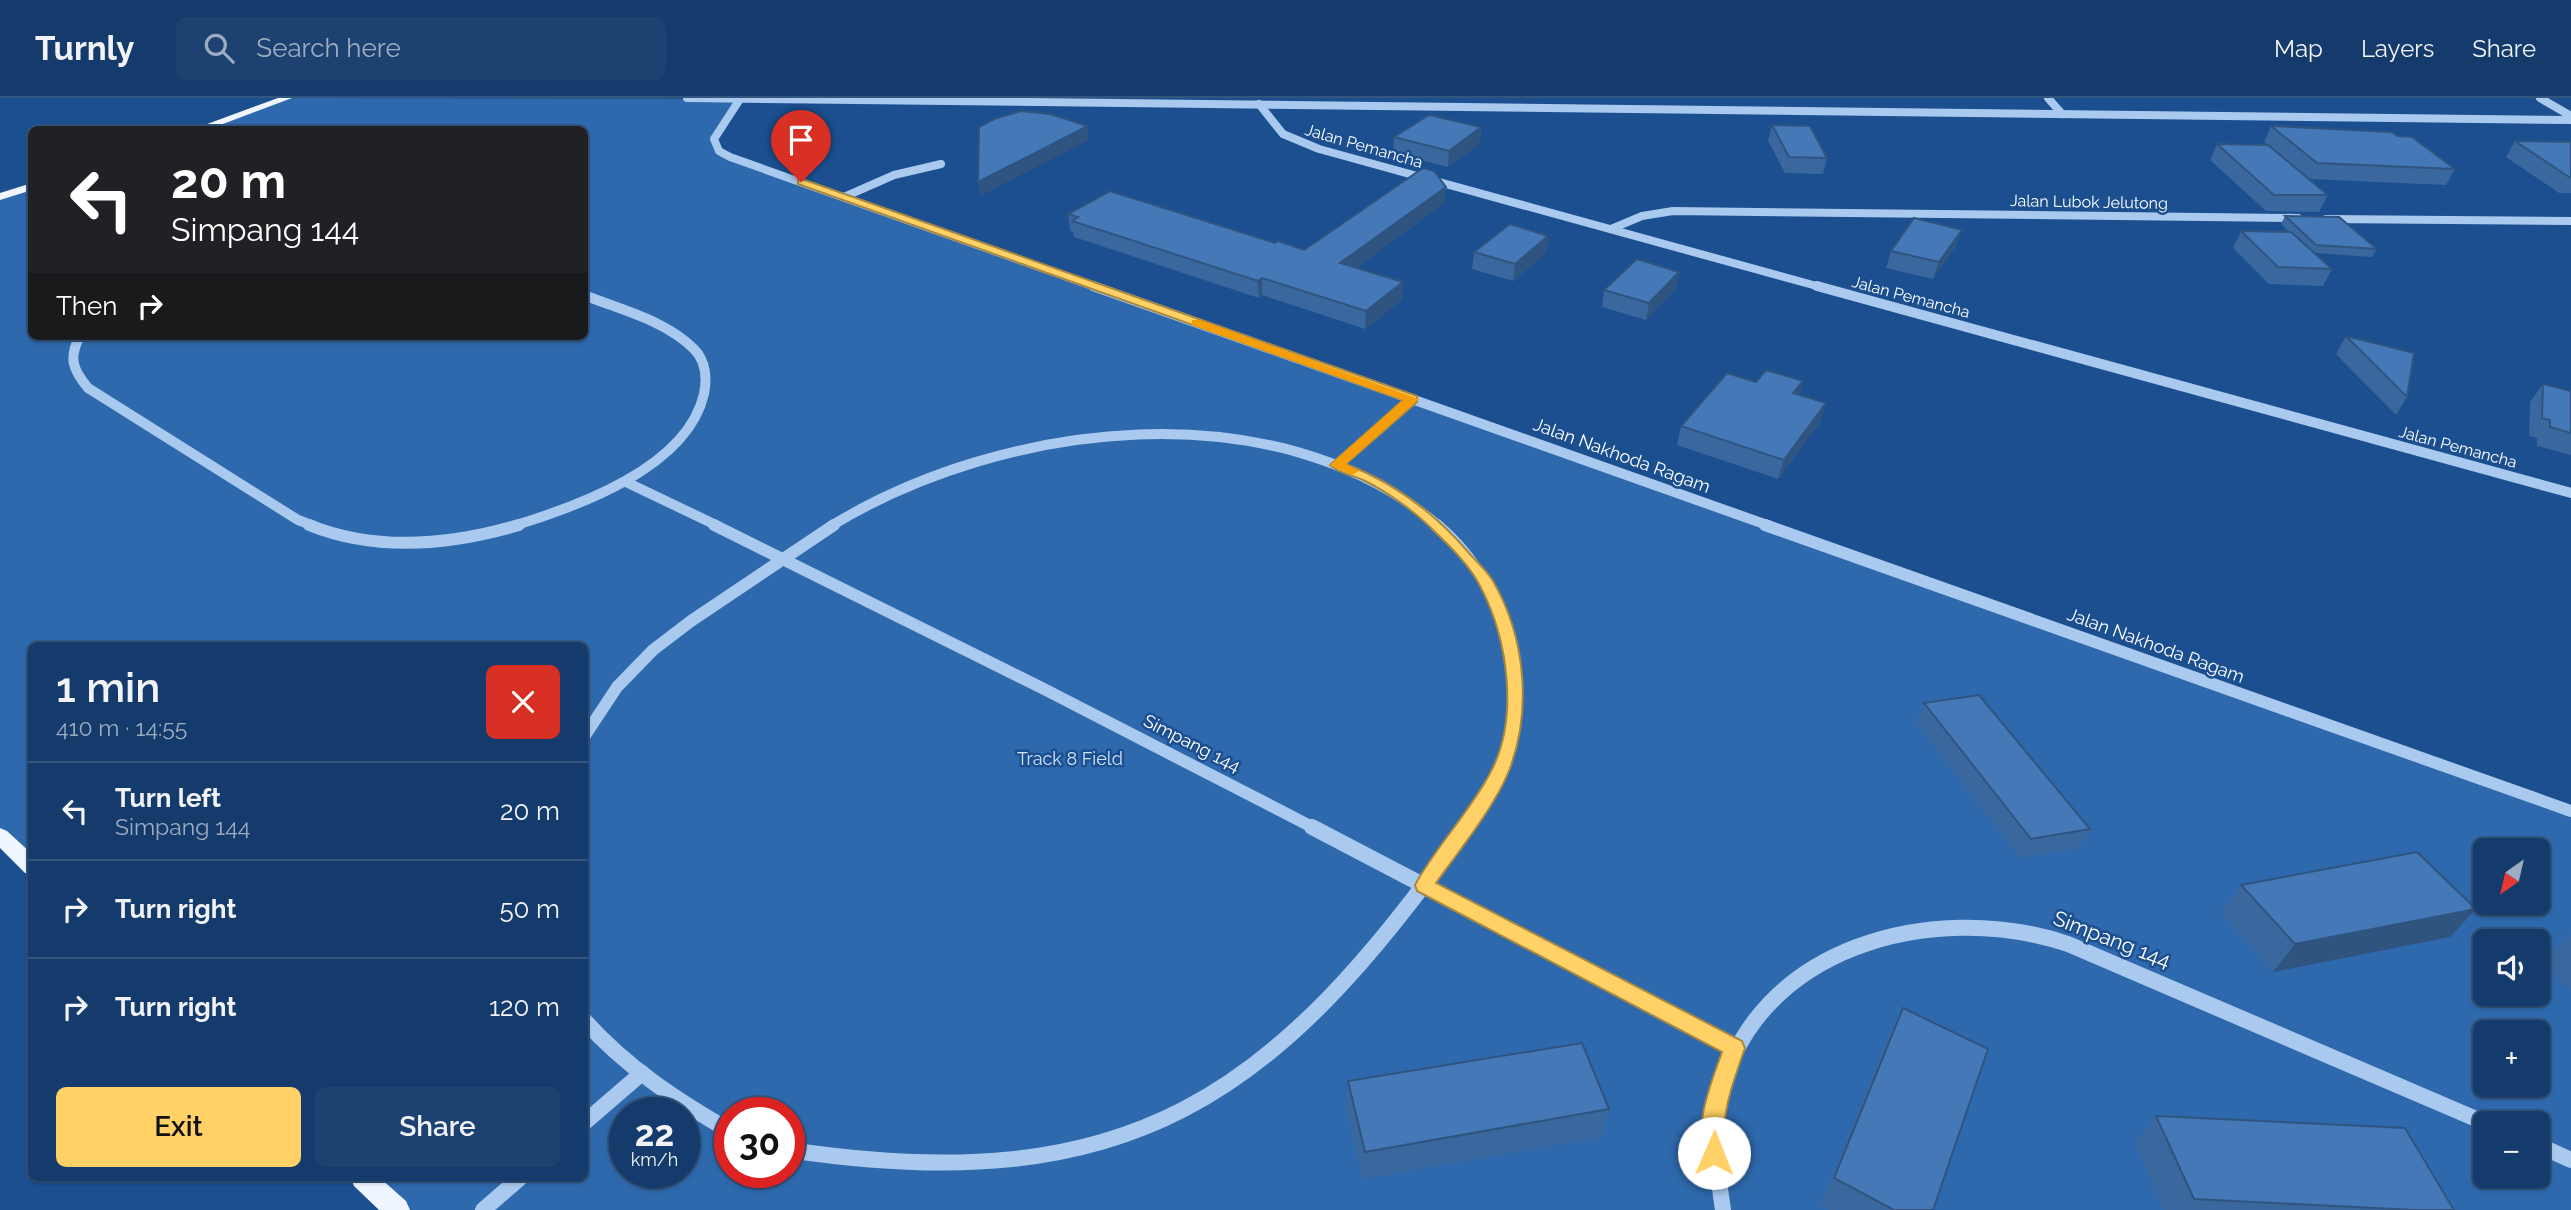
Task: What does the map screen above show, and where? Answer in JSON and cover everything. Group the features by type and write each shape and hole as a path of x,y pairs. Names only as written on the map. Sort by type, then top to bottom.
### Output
{"main road":[{"path":"207,126 287,98"},
{"path":"0,197 28,187"},
{"path":"0,836 28,863"},
{"path":"366,1181 397,1210"}],"street":[{"path":"687,98 2571,118"},
{"path":"1394,98 1394,107"},
{"path":"2048,98 2062,114"},
{"path":"2540,98 2571,118"},
{"name":"Jalan Nakhoda Ragam","path":"740,99 714,139 719,151 2571,811"},
{"name":"Jalan Pemancha","path":"1259,104 1274,129 1290,139 2571,493"},
{"path":"844,197 894,175 941,164"},
{"name":"Jalan Lubok Jelutong","path":"1611,229 1642,216 1673,211 2309,218"},
{"path":"2322,219 2571,221"},
{"path":"78,340 71,354 72,369 88,388 298,520 323,532 383,542 444,541 475,536 544,516 626,482 661,456 698,415 704,397 706,372 696,350 672,332 588,297"},
{"path":"1336,465 1412,399"},
{"path":"588,731 611,696 638,663 676,632 834,524 904,487 981,458 1016,451 1116,437 1174,434 1271,444 1304,452 1370,478 1441,529 1486,581 1509,641 1516,706 1511,738 1499,774 1466,828 1374,950 1287,1042 1248,1073 1195,1107 1128,1135 1058,1155 988,1164 902,1165 852,1161 805,1153"},
{"name":"Simpang 144","path":"626,482 784,558 1424,885 1734,1048"},
{"name":"Simpang 144","path":"1723,1210 1715,1178 1713,1128 1720,1087 1734,1048 1754,1017 1783,987 1823,961 1868,942 1926,930 1973,927 2021,931 2067,943 2473,1117"},
{"path":"588,1025 600,1039 642,1073 685,1105 714,1122"},
{"path":"588,1120 642,1073"},
{"path":"2550,1150 2571,1160"},
{"path":"483,1210 517,1181"}],"green space":[{"name":"Track 8 Field","path":"287,98 740,99 717,132 719,151 2571,812 2571,1210 397,1210 366,1181 588,1181 588,642 28,642 28,866 0,839 0,197 28,187 28,340 588,340 588,126 205,126"}],"building":[{"path":"1021,111 1050,114 1088,126 978,182 979,127 994,119"},
{"path":"1429,115 1481,127 1449,151 1394,137"},
{"path":"1772,125 1810,126 1827,158 1789,157"},
{"path":"2271,126 2391,132 2398,136 2412,137 2455,169 2317,163"},
{"path":"2515,141 2571,142 2571,177 2569,177"},
{"path":"2217,144 2268,145 2328,195 2274,195"},
{"path":"1423,168 1434,171 1446,187 1340,263 1403,282 1366,311 1262,278 1258,281 1072,221 1078,217 1068,214 1110,191 1304,250"},
{"path":"2285,216 2339,217 2377,249 2316,245"},
{"path":"1914,218 1962,230 1939,262 1891,251"},
{"path":"1510,224 1548,236 1515,264 1474,252"},
{"path":"2241,231 2291,232 2332,269 2278,267"},
{"path":"1637,259 1679,272 1649,303 1604,290"},
{"path":"2346,336 2414,353 2407,397"},
{"path":"1766,370 1803,381 1793,393 1826,403 1784,460 1681,426 1727,373 1756,382"},
{"path":"2543,384 2571,391 2571,433 2550,427 2550,420 2542,418"},
{"path":"1979,695 2090,829 2031,839 1924,703"},
{"path":"2417,852 2473,906 2473,910 2295,944 2241,885"},
{"path":"1903,1008 1988,1049 1933,1210 1894,1210 1834,1178"},
{"path":"1582,1043 1609,1109 1365,1152 1348,1081"},
{"path":"2156,1116 2405,1128 2454,1210 2194,1199"}],"slow traffic":[{"path":"1196,322 1412,399 1336,465 1352,471"}],"route":[{"path":"801,182 1412,399 1336,465 1370,478 1407,502 1441,529 1486,581 1509,641 1516,706 1511,738 1499,774 1466,828 1424,885 1734,1048 1720,1087 1713,1128 1714,1153"}]}
